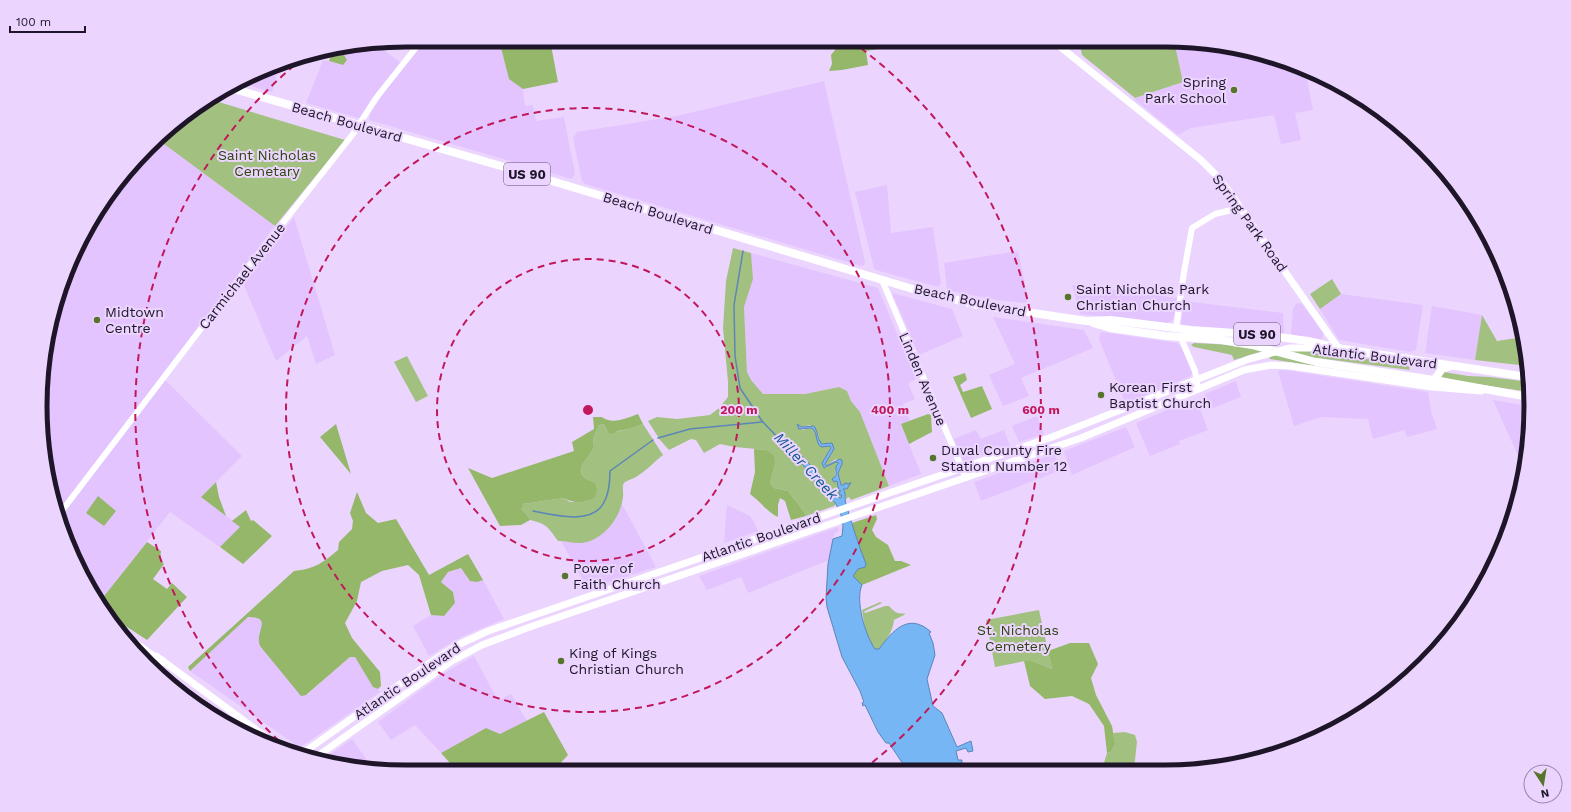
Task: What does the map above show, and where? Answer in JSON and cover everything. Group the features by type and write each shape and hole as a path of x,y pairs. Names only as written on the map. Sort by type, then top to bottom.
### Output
{"highway":[{"name":"Beach Boulevard","path":"236,90 916,290 978,304 1086,321 1110,328 1181,338 1221,340 1252,344 1305,359 1433,383 1524,396"},
{"name":"Beach Boulevard","path":"1086,321 1111,320 1176,329 1264,335 1318,343 1338,349"},
{"path":"1310,347 1318,343"},
{"name":"Atlantic Boulevard","path":"1338,349 1522,376"},
{"path":"1433,383 1442,369 1454,366"},
{"path":"154,662 159,659"},
{"path":"156,664 159,659"}],"main road":[{"name":"Spring Park Road","path":"1060,47 1207,165 1224,184 1338,349"},
{"path":"1318,343 1323,341 1325,337 1323,326"},
{"path":"1176,329 1181,338"},
{"name":"Atlantic Boulevard","path":"306,751 434,660 460,644 488,631 1088,423 1235,364 1262,355 1290,348 1310,347 1338,349"},
{"name":"Atlantic Boulevard","path":"320,754 435,672 482,645 1081,438 1244,370 1271,365 1290,366 1433,383"},
{"path":"159,659 264,736"}],"street":[{"name":"Carmichael Avenue","path":"63,510 242,275 306,196 359,126 376,98 416,47"},
{"path":"1176,329 1192,228 1215,214 1240,208"},
{"name":"Linden Avenue","path":"882,280 966,478"},
{"path":"1181,338 1195,371 1198,388"},
{"path":"135,642 159,659"}],"shaded area":[{"path":"420,47 501,47 509,79 523,89 525,106 533,105 536,121 564,117 575,174 572,179 369,120 370,114 387,88"},
{"name":"Spring Park School","path":"1175,47 1212,50 1235,54 1258,59 1306,76 1313,110 1295,113 1301,140 1281,144 1274,115 1191,128 1178,135 1134,99 1183,82"},
{"path":"381,48 401,63 359,118 306,103 323,60 343,65 345,52"},
{"path":"278,71 272,92 246,85"},
{"path":"824,81 865,262 864,265 861,266 585,184 582,181 573,138 577,132 677,116"},
{"path":"162,143 275,226 161,376 242,456 201,497 241,527 220,547 170,512 103,598 95,586 74,543 59,499 50,453 47,406 50,359 54,336 59,313 74,269 95,226 121,187"},
{"path":"887,185 891,233 933,227 941,283 938,287 876,270 874,268 855,192"},
{"path":"294,217 335,355 316,364 307,336 276,361 243,283"},
{"path":"1018,251 1028,299 1026,303 997,300 947,289 944,263"},
{"path":"751,253 878,288 916,379 908,383 915,399 903,404 910,421 901,424 921,474 889,486 860,412 851,401 847,391 839,387 805,394 763,394 751,380 747,372 744,306 753,279"},
{"path":"1072,285 1177,298 1173,320 1166,324 1080,314"},
{"path":"892,293 952,309 963,336 919,355"},
{"path":"1341,294 1423,305 1416,350 1410,352 1339,340 1320,309"},
{"path":"1184,301 1283,313 1284,332 1282,334 1183,326 1181,324"},
{"path":"1297,303 1302,304 1323,333 1323,337 1321,339 1293,336 1291,333 1293,309"},
{"path":"1432,306 1482,315 1475,360 1425,353"},
{"path":"993,317 1084,330 1093,348 1021,378 1029,396 1003,406 989,375 1015,364"},
{"path":"1102,332 1177,343 1181,347 1192,372 1191,376 1126,404 1099,339"},
{"path":"1284,370 1428,392 1431,412 1437,429 1407,437 1404,430 1373,439 1368,419 1322,417 1294,426 1278,371"},
{"path":"1236,381 1241,397 1210,409 1205,394"},
{"path":"1196,398 1208,430 1179,441 1180,444 1150,456 1136,423"},
{"path":"1493,400 1524,405 1520,460"},
{"path":"1037,416 1044,434 1019,442 1012,426"},
{"path":"1126,427 1135,447 1072,475 1064,451"},
{"path":"976,430 981,439 1004,430 1010,446 963,461 954,439"},
{"path":"1054,454 1061,470 981,501 974,482"},
{"path":"622,504 656,567 588,589 561,541 580,543 590,540 603,533 616,518"},
{"path":"727,505 750,516 758,531 724,543"},
{"path":"838,527 839,531 835,533 829,560 748,593 741,577 707,590 699,576"},
{"path":"461,568 477,582 483,580 504,619 461,637 429,656 413,626 431,615 444,616 455,603 453,592 441,582 448,572"},
{"path":"248,617 257,617 261,619 260,646 307,695 350,657 355,657 373,687 378,689 380,692 305,744 301,746 296,745 190,671"},
{"path":"474,656 498,701 511,694 527,721 500,734 486,728 441,753 415,725 391,740 378,722 444,673"},
{"path":"352,739 367,760 364,762 359,762 328,756"}],"green space":[{"path":"501,47 551,47 558,82 523,89 509,79"},
{"path":"837,47 890,47 866,51 868,65 842,70 829,71 832,64 831,55"},
{"path":"1080,47 1175,47 1183,82 1135,98 1082,55"},
{"path":"345,52 344,55 347,60 343,65 329,61 331,55"},
{"name":"Saint Nicholas Cemetary","path":"217,101 345,140 275,226 162,143 187,121"},
{"path":"733,248 751,253 753,279 744,307 747,372 751,380 763,394 805,394 839,387 847,391 851,401 860,412 889,486 851,500 849,497 845,501 846,497 843,489 849,484 841,485 838,473 842,464 836,459 826,466 825,464 834,449 830,443 822,444 820,442 818,434 810,425 802,427 797,424 802,430 812,428 821,447 830,446 831,448 822,463 826,468 836,462 839,463 835,471 835,476 841,491 841,498 835,496 820,481 812,467 790,443 781,443 788,448 811,474 818,485 836,504 806,516 788,491 774,488 770,483 775,465 766,450 720,444 704,453 696,440 691,439 669,450 660,440 648,421 657,417 677,419 710,415 719,408 728,397 723,328 726,281"},
{"path":"1332,279 1341,294 1320,309 1310,294"},
{"path":"1482,315 1497,341 1517,338 1522,365 1475,360"},
{"path":"1194,343 1234,345 1235,347 1239,346 1263,351 1234,360 1232,355 1194,347 1191,345"},
{"path":"1310,350 1401,364 1410,367 1410,370 1318,358 1316,366 1270,359 1269,356 1289,351"},
{"path":"407,356 428,396 416,402 394,362"},
{"path":"1444,372 1523,381 1523,391 1457,381 1441,377"},
{"path":"965,373 967,380 960,385 963,392 982,386 992,409 971,418 953,377"},
{"path":"638,414 643,424 617,431 613,434 608,433 604,424 599,425 593,438 594,448 582,465 581,474 586,479 594,482 597,490 595,497 587,501 580,502 564,498 523,504 521,509 530,520 521,525 500,526 468,468 492,478 574,451 572,442 594,429 593,417 602,417 615,421"},
{"path":"928,414 931,415 932,432 909,444 901,424"},
{"path":"336,424 351,474 320,437"},
{"path":"604,424 608,433 629,429 643,424 663,455 640,475 624,483 623,497 619,513 603,534 588,542 580,543 558,541 547,527 530,520 521,509 521,506 523,504 564,498 570,502 587,501 594,482 586,479 581,474 582,465 594,448 593,438 599,425"},
{"path":"754,449 766,450 774,456 775,465 770,483 774,488 788,491 806,516 791,520 785,501 780,498 778,505 778,517 770,512 750,494 755,472"},
{"path":"216,482 219,497 226,516 201,497"},
{"path":"357,492 366,513 378,523 396,519 429,575 468,554 483,580 477,582 470,581 461,568 448,572 441,582 453,592 455,603 444,616 431,615 419,575 408,565 382,571 361,582 357,601 345,623 352,638 380,672 381,686 378,689 373,687 355,657 350,657 306,695 301,696 260,646 259,636 262,622 256,618 248,617 190,671 188,667 294,571 307,569 318,565 338,550 339,542 352,529 353,521 350,513"},
{"path":"98,496 116,511 104,526 86,513"},
{"path":"246,510 251,521 253,520 272,536 243,564 220,547 240,527 232,521"},
{"path":"876,515 877,519 872,530 876,537 888,545 895,561 901,561 911,565 862,585 853,576 858,569 864,567 852,523"},
{"path":"147,542 161,551 160,558 164,564 153,579 167,589 172,583 187,597 147,640 119,621 103,598"},
{"path":"880,602 882,603 864,612 865,613 889,606 898,613 905,613 894,620 889,636 877,650 870,643 868,638 862,610"},
{"name":"St. Nicholas Cemetery","path":"1039,610 1052,669 1030,660 995,667 986,620"},
{"path":"1070,643 1089,643 1098,664 1091,678 1096,695 1112,726 1115,744 1111,752 1107,753 1104,726 1089,704 1072,696 1045,699 1030,686 1024,661 1030,660 1052,669 1048,651"},
{"path":"544,712 568,755 559,765 452,765 441,753 486,728 500,734"},
{"path":"1125,732 1135,735 1137,742 1134,765 1103,765 1107,753 1111,752 1115,744 1113,733"}],"water":[{"path":"797,424 802,427 814,426 822,444 832,443 834,449 825,464 826,466 840,459 842,460 838,473 841,485 844,485 845,483 849,484 851,482 847,489 843,489 845,493 845,502 866,564 865,567 858,569 853,576 862,585 860,591 860,608 871,643 875,649 879,649 896,630 909,624 923,626 931,632 929,633 933,643 935,655 927,679 933,706 942,713 957,747 971,741 973,751 968,752 966,748 956,751 958,760 962,760 962,765 902,765 903,764 889,743 886,743 878,732 865,705 863,706 862,703 864,702 860,691 842,657 827,607 826,598 828,564 833,539 842,536 843,526 841,515 836,504 818,485 811,474 788,448 780,443 784,440 790,443 812,467 823,484 835,496 841,498 842,495 839,495 839,492 841,491 839,491 837,481 834,482 832,479 836,476 836,466 839,463 836,462 824,468 822,463 831,448 830,446 821,447 819,445 815,432 812,428 799,429"}],"waterway":[{"name":"Miller Creek","path":"743,251 734,305 735,356 740,388 762,421 782,442"},
{"path":"658,438 690,429 762,422"},
{"path":"533,511 571,517 590,515 603,504 607,497 610,471 653,440"}],"place":[{"name":"Spring Park School","path":"1234,90"},
{"name":"Saint Nicholas Park Christian Church","path":"1068,297"},
{"name":"Midtown Centre","path":"97,320"},
{"name":"Korean First Baptist Church","path":"1101,395"},
{"name":"Duval County Fire Station Number 12","path":"933,458"},
{"name":"Power of Faith Church","path":"565,576"},
{"name":"King of Kings Christian Church","path":"561,661"}]}
